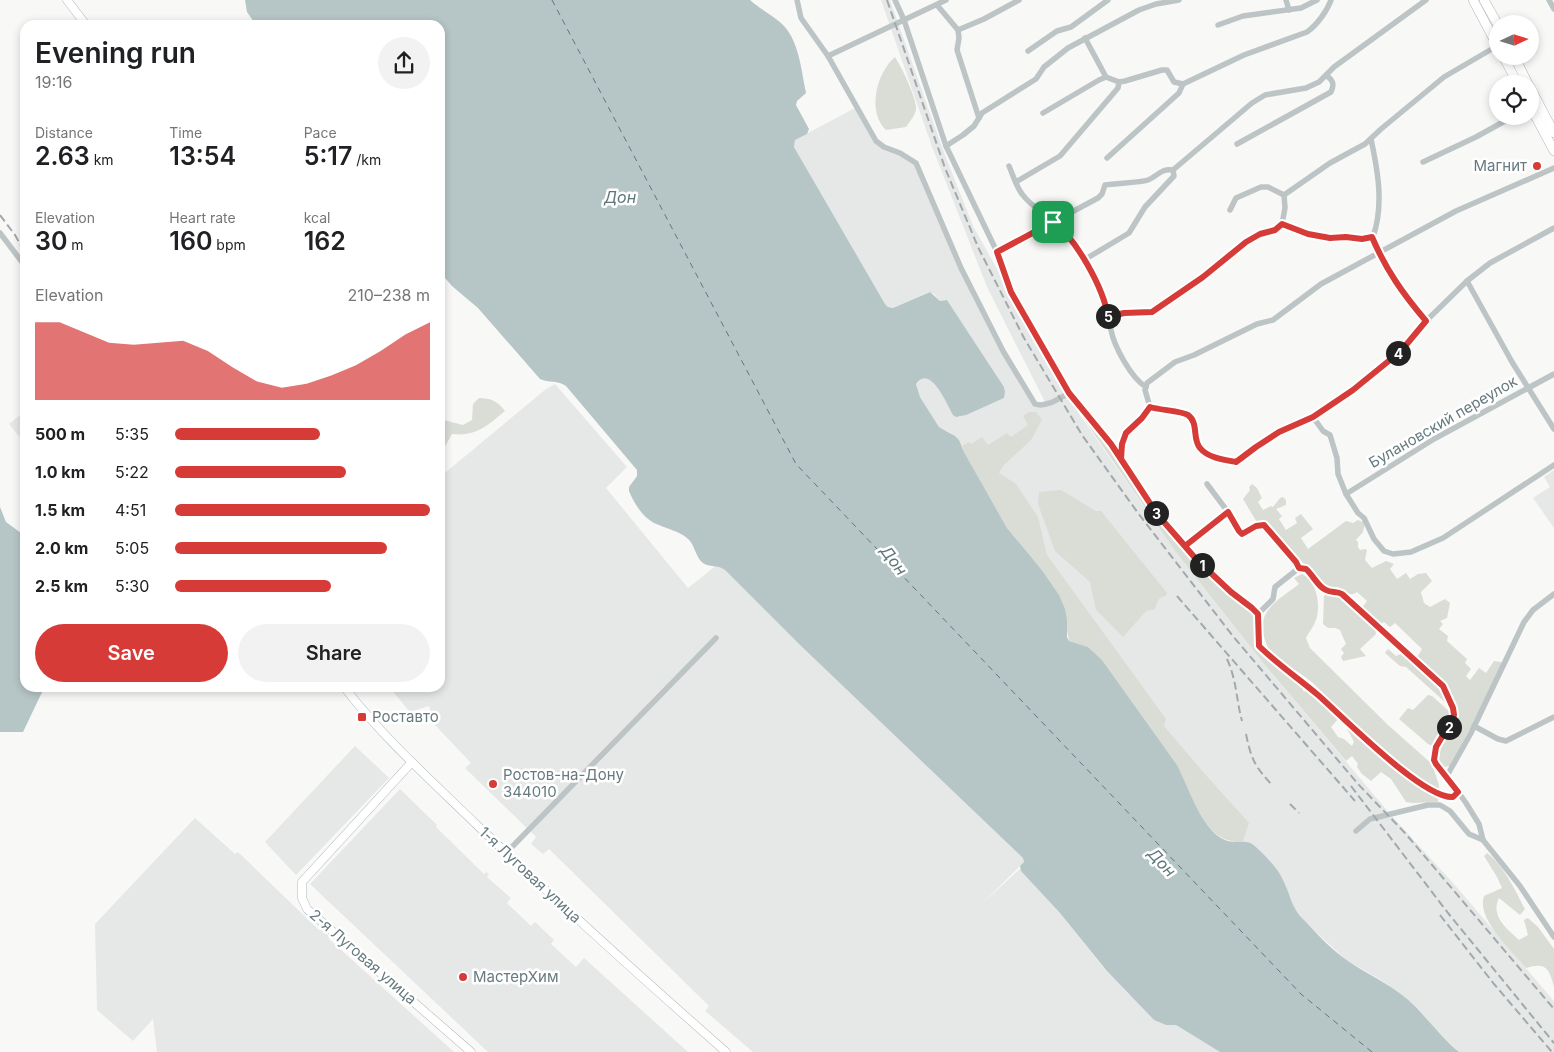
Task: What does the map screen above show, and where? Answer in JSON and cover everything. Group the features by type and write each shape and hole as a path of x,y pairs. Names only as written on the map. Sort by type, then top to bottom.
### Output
{"main road":[{"path":"67,0 82,20"},
{"path":"1473,0 1489,31"},
{"path":"1484,0 1492,15"},
{"path":"1539,104 1554,133"},
{"path":"1539,124 1554,151"},
{"name":"1-я Луговая улица","path":"348,692 361,709 412,762 506,852 640,978 726,1052"},
{"name":"2-я Луговая улица","path":"412,762 302,882 302,898 307,909 471,1052"}],"street":[{"path":"797,0 801,18 828,56 876,141 916,163 961,268 1003,351 1035,404 1040,406 1069,393"},
{"path":"895,0 904,20 946,146 997,252 1011,292 1069,393 1111,444 1157,514 1185,546 1231,592 1258,614 1259,646 1415,780 1446,797 1453,797 1458,792"},
{"path":"828,56 946,0"},
{"path":"958,30 992,15 1019,0"},
{"path":"1028,51 1057,31 1071,26 1108,0"},
{"path":"946,146 963,136 974,126 982,113 1036,78 1044,68 1068,48 1139,10 1156,4 1179,0"},
{"path":"1286,0 1289,10"},
{"path":"1218,25 1243,16 1301,8 1317,0"},
{"path":"1085,38 1106,77 1119,82 1167,70 1174,82 1183,84 1244,55 1307,32 1313,28 1331,0"},
{"path":"997,252 1098,198 1102,194 1105,185 1148,180 1161,171 1173,170 1252,103 1265,95 1306,88 1319,82 1334,67 1426,0"},
{"path":"1549,0 1554,9"},
{"path":"937,5 958,30 957,50 979,118"},
{"path":"1284,195 1330,164 1365,144 1444,77 1489,51"},
{"path":"1237,144 1331,92 1334,86 1332,80 1327,76"},
{"path":"1043,113 1106,77"},
{"path":"1016,182 1060,156 1118,88 1119,82"},
{"path":"1107,158 1179,93 1183,84"},
{"path":"1423,162 1498,125"},
{"path":"1371,139 1380,198 1378,222 1372,237 1397,286 1426,321"},
{"path":"1009,166 1022,193 1062,229 1084,260 1102,292 1111,332 1125,361 1138,382 1146,387"},
{"path":"1150,407 1145,390 1147,383 1175,362 1194,355 1257,324 1273,320 1321,284 1456,211 1554,168"},
{"path":"1084,260 1129,233 1145,207 1174,176 1173,170"},
{"path":"1230,210 1236,198 1261,187 1284,195"},
{"path":"1108,317 1124,313 1152,312 1203,277 1246,242 1260,234 1275,230 1282,224 1285,208 1284,195"},
{"path":"1282,224 1308,234 1330,238 1362,239 1372,237"},
{"path":"1150,407 1190,416 1194,424 1199,448 1212,456 1236,462 1279,432 1313,417 1375,374 1401,351 1426,321 1467,281 1490,263 1554,228"},
{"path":"0,233 20,259"},
{"path":"1467,281 1527,387 1554,430"},
{"name":"Булановский переулок","path":"1346,494 1434,440 1527,387 1554,374"},
{"path":"1121,459 1122,444 1126,433 1142,418 1150,407"},
{"path":"1313,417 1322,431 1330,435 1337,458 1338,474 1346,494 1358,513 1364,518 1374,539 1384,552 1393,554 1411,552 1443,538 1554,465"},
{"path":"1207,484 1242,534 1256,526 1264,525 1299,568"},
{"path":"1185,546 1228,512"},
{"path":"1258,614 1273,599 1275,587 1299,568 1306,569 1324,590 1329,592 1336,591 1342,594 1443,686 1453,708 1454,715 1436,747 1434,760 1448,777 1479,824 1483,840 1520,886 1554,937"},
{"path":"1448,777 1524,622 1533,610 1554,594"},
{"path":"506,852 716,638"},
{"path":"1474,726 1498,740 1506,741 1554,716"},
{"path":"1356,831 1370,819 1428,805 1440,805 1450,811 1469,834 1483,840"}],"shaded area":[{"path":"881,0 890,0 943,150 973,226 1075,408 1175,551 1264,664 1390,814 1454,884 1554,1001 1554,1052 1459,1052 1442,1037 1423,1014 1405,997 1381,980 1346,960 1302,919 1293,906 1285,883 1234,842 1184,779 1177,765 1102,660 1088,647 1074,644 1041,569 1021,546 984,488 962,446 951,433 939,427 920,397 916,384 922,379 934,382 959,417 1004,398 1004,387 947,300 940,301 934,294 929,292 893,308 885,304 794,147 795,140 857,107 876,141 916,163 961,268 1003,351 1035,404 1046,404 987,287 931,144"},
{"path":"895,57 910,88 916,109 906,127 886,130 880,122 877,113 876,93 883,73"},
{"path":"555,384 627,467 606,488 688,588 717,565 725,570 800,645 1023,858 1024,862 984,902 1020,869 1060,913 1102,966 1154,1020 1166,1025 1176,1025 1220,1052 753,1052 705,1011 709,1006 549,849 543,854 531,844 536,837 465,768 471,763 435,725 429,706 410,712 393,692 445,692 445,473 546,389"},
{"path":"1068,396 1102,434 1103,441 1107,447 1119,456 1157,514 1196,559 1258,614 1259,646 1302,682 1303,691 1311,692 1339,718 1331,727 1338,737 1344,739 1352,746 1354,742 1350,734 1325,696 1313,683 1273,654 1265,640 1263,621 1266,613 1277,601 1299,584 1294,578 1302,574 1307,577 1314,588 1318,601 1315,622 1306,638 1310,648 1388,725 1432,764 1439,785 1438,802 1406,802 1391,779 1381,772 1371,781 1362,774 1352,756 1346,761 1264,664 1175,551"},
{"path":"479,398 487,399 494,401 505,411 475,432 452,434 445,446 445,420 463,425 472,420 473,404"},
{"path":"1029,412 1036,412 1042,420 1031,440 1003,466 999,473 1016,484 1038,517 1047,555 1166,719 1164,726 1249,823 1243,841 1230,841 1218,835 1209,827 1194,802 1177,765 1102,660 1088,647 1069,641 1067,630 1041,569 1007,528 964,452 962,446 969,442 971,444 982,437 988,445 1007,433 1011,437 1028,425 1023,416"},
{"path":"20,415 20,438 9,424"},
{"path":"1554,470 1554,528 1533,498 1550,487 1544,477"},
{"path":"1252,484 1257,488 1262,498 1258,502 1263,510 1271,506 1273,507 1280,498 1283,497 1286,500 1286,505 1276,509 1282,516 1279,519 1286,530 1297,523 1295,518 1301,514 1313,529 1301,538 1308,549 1346,521 1353,523 1358,520 1365,523 1363,532 1356,540 1360,550 1367,550 1365,560 1372,568 1386,561 1394,564 1390,569 1397,579 1406,573 1410,579 1418,574 1426,573 1432,581 1421,592 1424,603 1430,607 1445,599 1450,603 1447,618 1440,621 1443,624 1439,629 1448,636 1447,641 1467,659 1465,663 1471,669 1466,676 1470,680 1479,668 1486,673 1494,661 1501,662 1502,664 1450,766 1443,767 1437,760 1444,738 1454,721 1451,699 1416,659 1422,649 1395,623 1390,627 1384,622 1379,625 1361,609 1367,601 1357,592 1349,594 1338,587 1326,588 1267,523 1262,522 1258,524 1243,499"},
{"path":"1061,490 1096,511 1101,511 1167,593 1166,596 1158,600 1155,609 1146,611 1123,637 1096,610 1090,582 1055,551 1038,504 1039,492"},
{"path":"1326,593 1342,595 1375,628 1376,634 1360,649 1366,656 1343,661 1341,657 1344,653 1341,649 1346,644 1340,630 1328,628 1323,624 1324,596"},
{"path":"1388,649 1396,656 1403,653 1441,687 1447,702 1406,667 1400,666 1385,653"},
{"path":"1428,695 1432,696 1451,713 1450,719 1432,746 1399,719 1408,708 1413,710"},
{"path":"355,746 389,778 296,875 265,842"},
{"path":"400,789 484,874 486,872 489,874 487,877 511,898 507,903 531,926 535,922 554,940 551,944 576,967 584,958 688,1052 488,1052 310,884"},
{"path":"195,818 235,854 238,852 319,930 321,929 330,937 329,939 454,1052 157,1052 153,1019 133,1041 97,1010 95,924"},
{"path":"1487,853 1504,871 1525,909 1520,915 1499,898 1497,911 1501,922 1519,940 1528,935 1524,920 1528,918 1538,927 1554,949 1554,987 1546,968 1533,966 1526,968 1504,944 1485,915 1484,896 1502,888 1484,856"}],"water":[{"name":"Дон","path":"245,0 750,0 781,23 787,29 795,45 806,93 797,101 796,105 809,129 807,134 795,140 794,147 885,304 893,308 930,292 940,301 947,300 1004,387 1004,398 966,415 956,417 933,382 922,379 916,384 920,397 939,427 959,440 1007,528 1041,569 1059,595 1065,609 1069,641 1088,647 1102,660 1177,765 1196,807 1209,827 1225,840 1246,842 1257,848 1278,871 1299,915 1319,936 1348,961 1406,998 1459,1052 1220,1052 1176,1025 1166,1025 1154,1020 1106,970 1060,913 1021,871 1020,866 1024,862 1023,858 800,645 725,570 703,563 687,538 654,523 644,516 629,491 629,487 637,476 637,470 566,386 540,379 478,308 445,278 445,20 253,20 247,12"},
{"path":"0,507 6,522 20,532 20,692 42,692 23,732 0,732"}],"ferry route":[{"path":"552,0 796,464 1301,994 1372,1052"}],"railway":[{"path":"887,0 945,168 978,247 1024,338 1082,435 1138,513 1232,635 1358,784 1405,833 1554,1009"},
{"path":"0,215 20,244"},
{"path":"1177,596 1355,801"},
{"path":"1227,659 1233,675 1242,721"},
{"path":"1246,734 1255,762 1273,786"},
{"path":"1351,786 1448,913 1554,1043"},
{"path":"1290,804 1299,813"},
{"path":"1440,915 1494,984 1552,1052"}],"place":[{"name":"Магнит","path":"1537,166"},
{"name":"Роставто","path":"362,717"},
{"name":"Ростов-на-Дону 344010","path":"493,784"},
{"name":"МастерХим","path":"463,977"}],"route":[{"path":"1053,222 997,252 1011,292 1069,393 1111,444 1157,514 1196,559 1258,614 1259,646 1415,780 1446,797 1453,797 1458,792 1434,760 1436,747 1454,715 1453,708 1443,686 1342,594 1336,591 1329,592 1324,590 1306,569 1299,568 1264,525 1256,526 1242,534 1228,512 1185,546 1157,514 1121,459 1122,444 1126,433 1142,418 1150,407 1190,416 1194,424 1199,448 1212,456 1236,462 1279,432 1313,417 1375,374 1401,351 1426,321 1397,286 1372,237 1362,239 1330,238 1308,234 1282,224 1275,230 1260,234 1246,242 1203,277 1152,312 1124,313 1108,317 1102,292 1084,260 1062,229 1053,222"}]}
